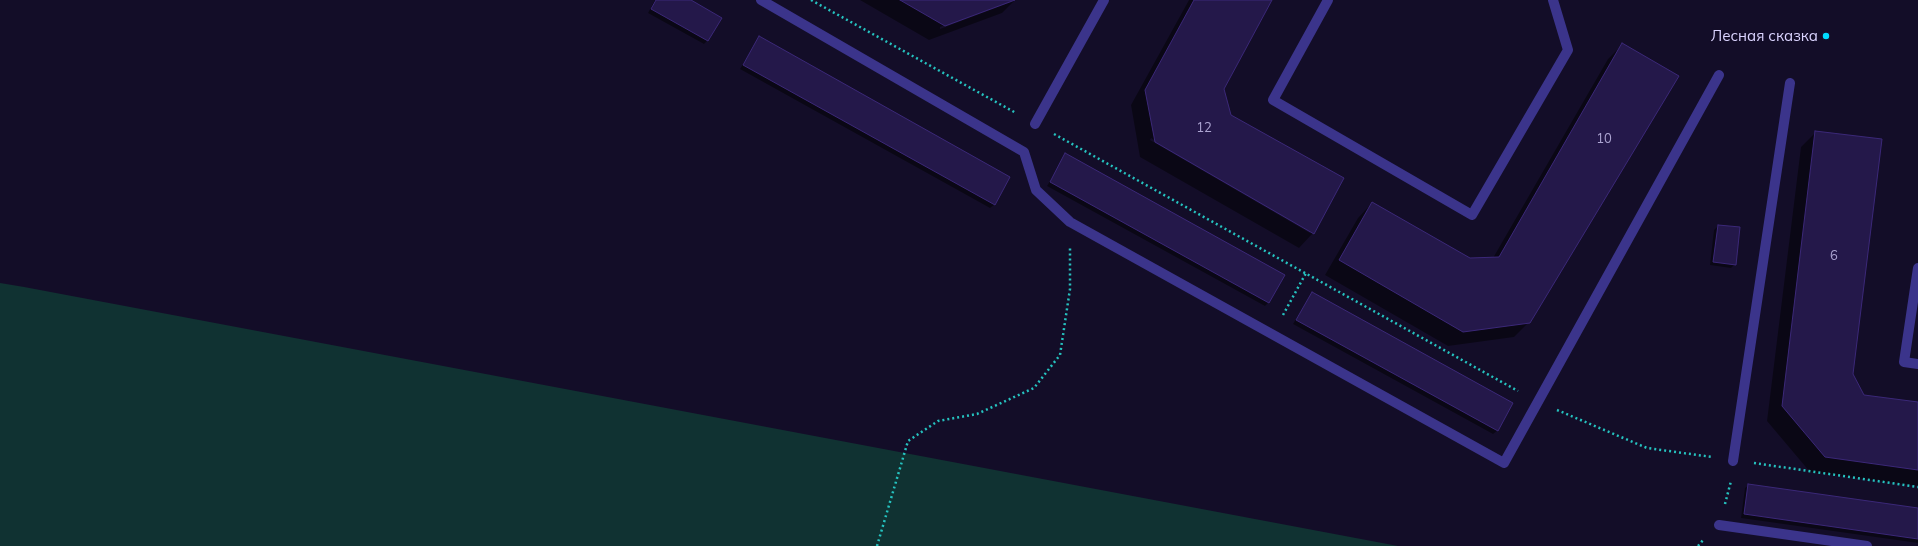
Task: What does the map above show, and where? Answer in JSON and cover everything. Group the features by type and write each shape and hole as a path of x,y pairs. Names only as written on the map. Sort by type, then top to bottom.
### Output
{"lane":[{"path":"761,0 1024,152 1036,190 1070,222 1504,463 1719,75"},
{"path":"1035,124 1104,0"},
{"path":"1328,0 1273,100 1472,215 1568,50 1553,0"},
{"path":"1733,460 1790,82"},
{"path":"1918,268 1904,362 1918,364"},
{"path":"1719,525 1867,546"}],"path":[{"path":"811,0 1538,402"},
{"path":"877,546 908,441 938,421 976,414 1034,388 1060,355 1070,289 1070,222"},
{"path":"1272,334 1306,273"}],"green space":[{"path":"0,283 24,287 1398,546 0,546"}],"building":[{"path":"656,0 691,0 722,18 708,41 651,9"},
{"path":"900,0 1015,0 945,26"},
{"path":"1194,0 1272,0 1224,89 1231,115 1344,178 1314,234 1155,142 1145,90"},
{"path":"759,36 1010,177 995,205 743,65"},
{"path":"1622,43 1679,76 1530,323 1463,332 1339,260 1372,202 1470,258 1499,257"},
{"path":"1815,131 1882,139 1853,374 1864,395 1918,402 1918,470 1825,457 1782,406"},
{"path":"1065,153 1285,275 1269,303 1050,182"},
{"path":"1718,225 1740,227 1736,265 1713,262"},
{"path":"1312,292 1513,403 1498,431 1296,320"},
{"path":"1748,484 1918,508 1918,539 1744,514"}],"place":[{"name":"Лесная сказка","path":"1826,36"}]}
